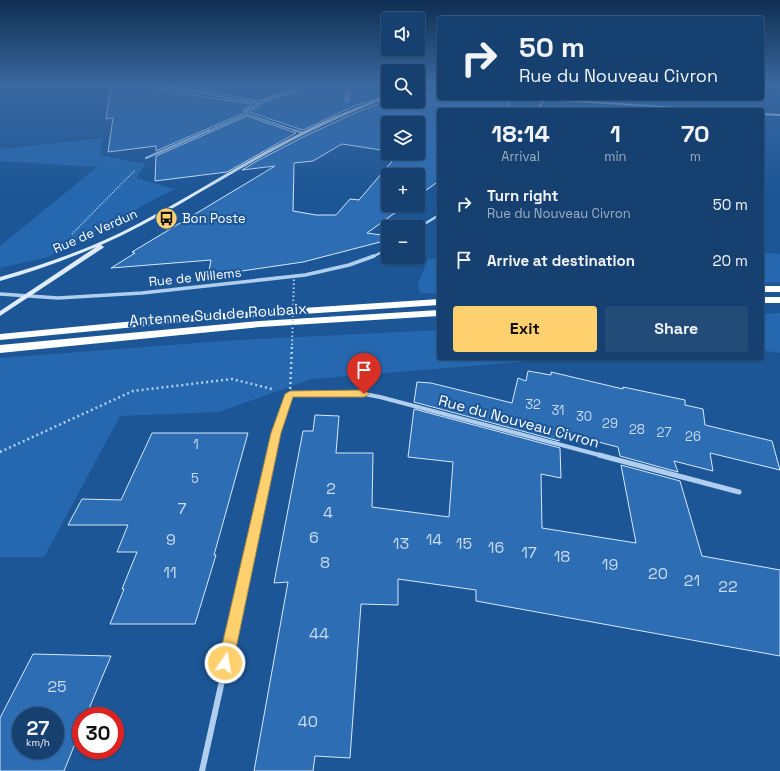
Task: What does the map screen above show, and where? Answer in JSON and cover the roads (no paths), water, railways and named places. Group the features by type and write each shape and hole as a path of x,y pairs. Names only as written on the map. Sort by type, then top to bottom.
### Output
{"highway":[{"path":"764,289 780,289"},
{"path":"764,300 780,300"},
{"name":"Antenne Sud de Roubaix","path":"0,336 190,319 437,302"},
{"name":"Antenne Sud de Roubaix","path":"0,349 245,326 437,313"}],"main road":[{"name":"Rue de Verdun","path":"0,279 61,258 124,233 303,133 327,122"},
{"path":"0,314 25,296 124,233"}],"street":[{"path":"146,158 229,122"},
{"path":"271,122 303,133"},
{"path":"425,224 437,216"},
{"name":"Rue de Willems","path":"0,294 47,298 84,298 294,277 351,263 381,252"},
{"name":"Rue du Nouveau Civron","path":"202,771 276,433 290,394 364,394 380,397 739,492"}],"place":[{"name":"Bon Poste","path":"166,218"}]}
